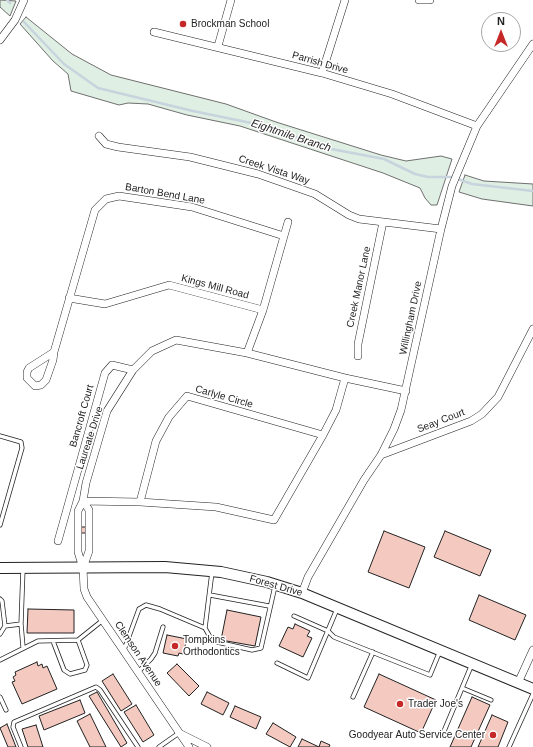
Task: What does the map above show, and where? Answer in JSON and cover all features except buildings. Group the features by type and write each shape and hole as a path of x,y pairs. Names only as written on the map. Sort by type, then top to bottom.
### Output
{"main road":[{"name":"Forest Drive","path":"0,568 165,567 212,571 275,584 302,593 533,689"}],"street":[{"path":"0,40 15,20 24,0"},
{"path":"218,46 231,0"},
{"path":"322,73 346,0"},
{"path":"419,0 430,0"},
{"name":"Parrish Drive","path":"154,32 218,46 322,73 392,94 477,126"},
{"name":"Willingham Drive","path":"302,593 308,577 364,480 381,456 401,410 441,229 458,169 477,126 532,49"},
{"name":"Creek Vista Way","path":"99,136 106,144 118,147 190,157 258,174 315,194 354,217 441,229"},
{"name":"Barton Bend Lane","path":"54,352 28,368 27,378 35,386 41,385 46,380 95,210 106,199 119,196 192,207 284,236"},
{"path":"247,353 263,310 288,222"},
{"name":"Creek Manor Lane","path":"358,356 358,344 383,222"},
{"name":"Kings Mill Road","path":"69,298 105,304 169,285 263,310"},
{"name":"Seay Court","path":"381,456 471,421 482,414 498,397 533,329"},
{"name":"Laureate Drive","path":"83,568 78,552 78,511 84,501 86,484 107,411 133,370 152,350 176,340 247,353 345,378 406,391"},
{"name":"Bancroft Court","path":"58,541 104,373 112,365 133,370"},
{"path":"84,501 140,502 216,507 274,520 336,410 345,378"},
{"name":"Carlyle Circle","path":"140,502 156,441 169,417 187,396 323,435"},
{"name":"Laureate Drive","path":"83,568 89,551 89,510 84,501"},
{"name":"Clemson Avenue","path":"83,568 84,589 87,597 189,747"},
{"path":"518,683 533,650"},
{"path":"180,733 207,747"}],"lane":[{"path":"0,436 21,442 22,448 2,512 0,525"},
{"path":"23,568 21,624 23,647"},
{"path":"212,571 206,628 210,637 217,642 252,650 261,648 275,584"},
{"path":"210,595 269,606"},
{"path":"0,599 2,602 5,626 0,634"},
{"path":"124,651 139,609 142,606 146,605 160,609 206,628"},
{"path":"277,663 308,678 338,608"},
{"path":"294,616 328,631 334,637 430,675 441,650"},
{"path":"0,660 23,647 38,641 78,640 103,620"},
{"path":"5,626 21,624"},
{"path":"138,672 151,660 155,653 162,627"},
{"path":"53,641 64,670 70,674 85,670 86,665 78,640"},
{"path":"353,697 373,652"},
{"path":"442,736 472,663"},
{"path":"21,747 13,726 14,722 96,687 100,690 138,747"},
{"path":"462,688 491,700"},
{"path":"509,747 533,694"},
{"path":"0,697 6,710"},
{"path":"159,747 180,733"}],"green space":[{"path":"0,0 16,1 10,16 0,7"},
{"path":"26,17 72,54 111,75 226,104 276,122 381,155 406,161 441,156 452,159 437,205 431,205 425,198 420,188 383,173 240,126 187,115 148,104 128,103 119,105 71,91 68,74 53,61 20,24"},
{"path":"465,175 484,181 533,184 533,206 482,199 459,192"}],"waterway":[{"name":"Eightmile Branch","path":"7,0 10,3"},
{"name":"Eightmile Branch","path":"24,22 64,64 98,88 193,111 266,126 326,148 384,159 415,174 428,177 452,177 472,184 533,191"}],"place":[{"name":"Brockman School","path":"183,24"},
{"name":"Tompkins Orthodontics","path":"175,646"},
{"name":"Trader Joe's","path":"400,704"},
{"name":"Goodyear Auto Service Center","path":"493,735"}]}
